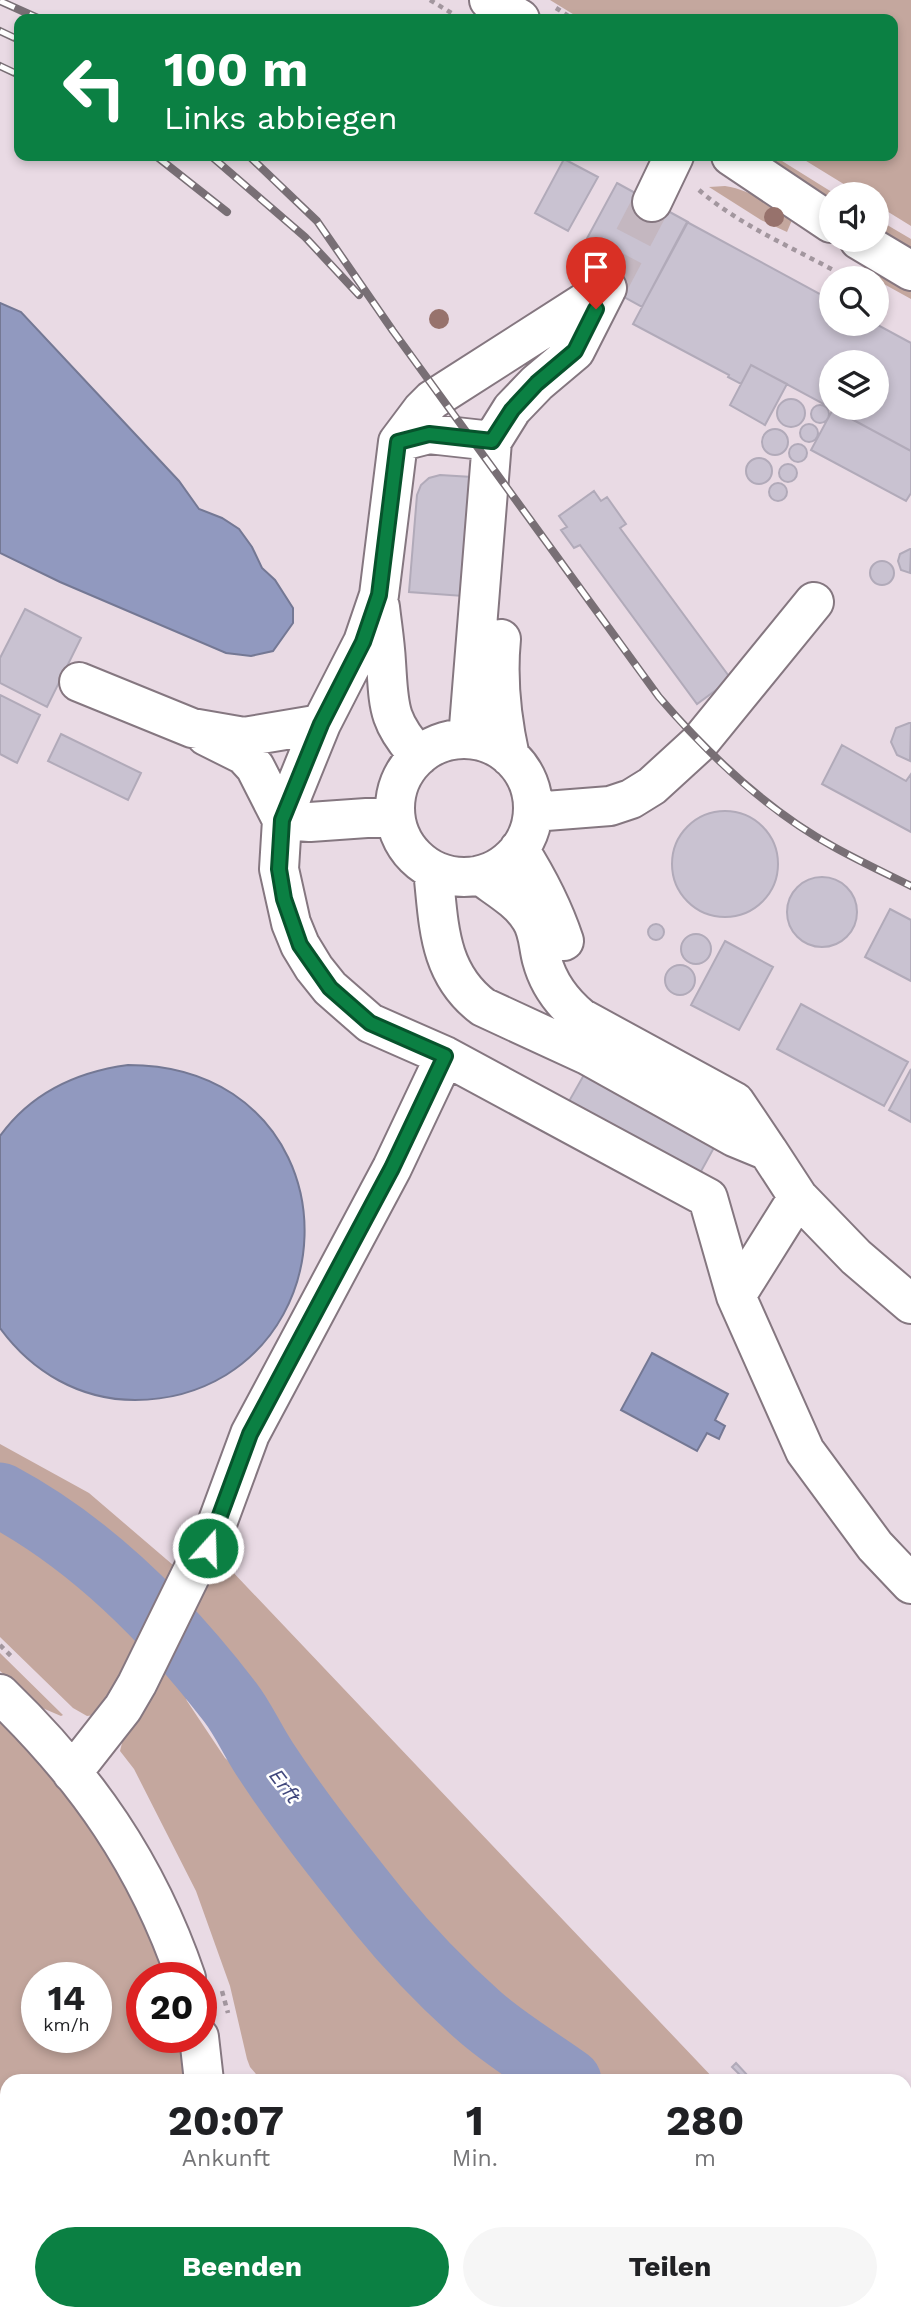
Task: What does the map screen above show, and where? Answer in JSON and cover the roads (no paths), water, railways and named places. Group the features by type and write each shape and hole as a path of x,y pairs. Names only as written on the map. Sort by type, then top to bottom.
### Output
{"street":[{"path":"475,9 498,14"},
{"path":"652,202 671,161"},
{"path":"738,161 819,215"},
{"path":"879,252 911,271"},
{"path":"468,739 492,441 512,410 537,383 575,351 607,288 432,400 398,442 379,595 363,642 321,724 282,820 279,869 284,899 300,945 314,968 330,988 370,1023 445,1056 708,1198 736,1296 805,1451 875,1546 911,1584"},
{"path":"398,442 429,434 492,441"},
{"path":"486,513 502,539 507,567 498,683 510,757"},
{"path":"379,595 387,698 403,738 419,756"},
{"path":"533,812 610,806 631,799 652,786 699,743 814,602"},
{"path":"79,682 192,728 244,755 255,767 282,820"},
{"path":"192,728 244,737 321,724"},
{"path":"468,739 494,746 520,767 529,784 533,812 529,831 519,849 505,864 480,875 452,876 433,870 407,848 398,829 395,802 406,771 419,756 442,743 468,739"},
{"path":"282,820 310,822 396,816"},
{"path":"519,849 549,901 572,966 587,991 597,1001 665,1041 735,1102 798,1198 856,1257 911,1304"},
{"path":"433,870 446,957 453,976 472,999 483,1007 587,1055 734,1137 768,1151"},
{"path":"480,875 519,904 531,918 547,976 568,1008 580,1018 735,1102"},
{"path":"72,1773 137,1684 195,1566 208,1548 250,1434 392,1168 445,1056"},
{"path":"736,1296 798,1198"},
{"path":"0,1694 53,1749 119,1834 139,1868 180,1962"},
{"path":"201,2053 203,2074"}],"water":[{"path":"0,303 21,312 179,481 199,509 222,518 239,529 262,568 275,580 293,608 293,623 273,651 251,656 226,653 60,582 0,553"},
{"path":"128,1065 169,1069 208,1081 233,1094 266,1123 288,1157 301,1196 304,1236 299,1277 283,1314 259,1348 226,1375 204,1386 170,1397 147,1400 115,1399 77,1389 42,1370 13,1344 0,1328 0,1136 26,1108 56,1087 90,1073"},
{"path":"652,1353 728,1394 715,1420 725,1426 719,1439 707,1433 697,1451 621,1410"}],"waterway":[{"name":"Erft","path":"0,1495 66,1536 97,1560 154,1613 230,1702 293,1800 403,1940 440,1980 479,2016 559,2074"}],"tunnel":[{"path":"607,288 652,202"}],"railway":[{"path":"0,1 29,14"},
{"path":"0,31 14,38"},
{"path":"0,66 14,73"},
{"path":"162,161 227,212"},
{"path":"217,161 305,237 359,295"},
{"path":"254,161 317,221 393,331 659,697 678,719 740,780 785,816 834,847 911,886"}]}
